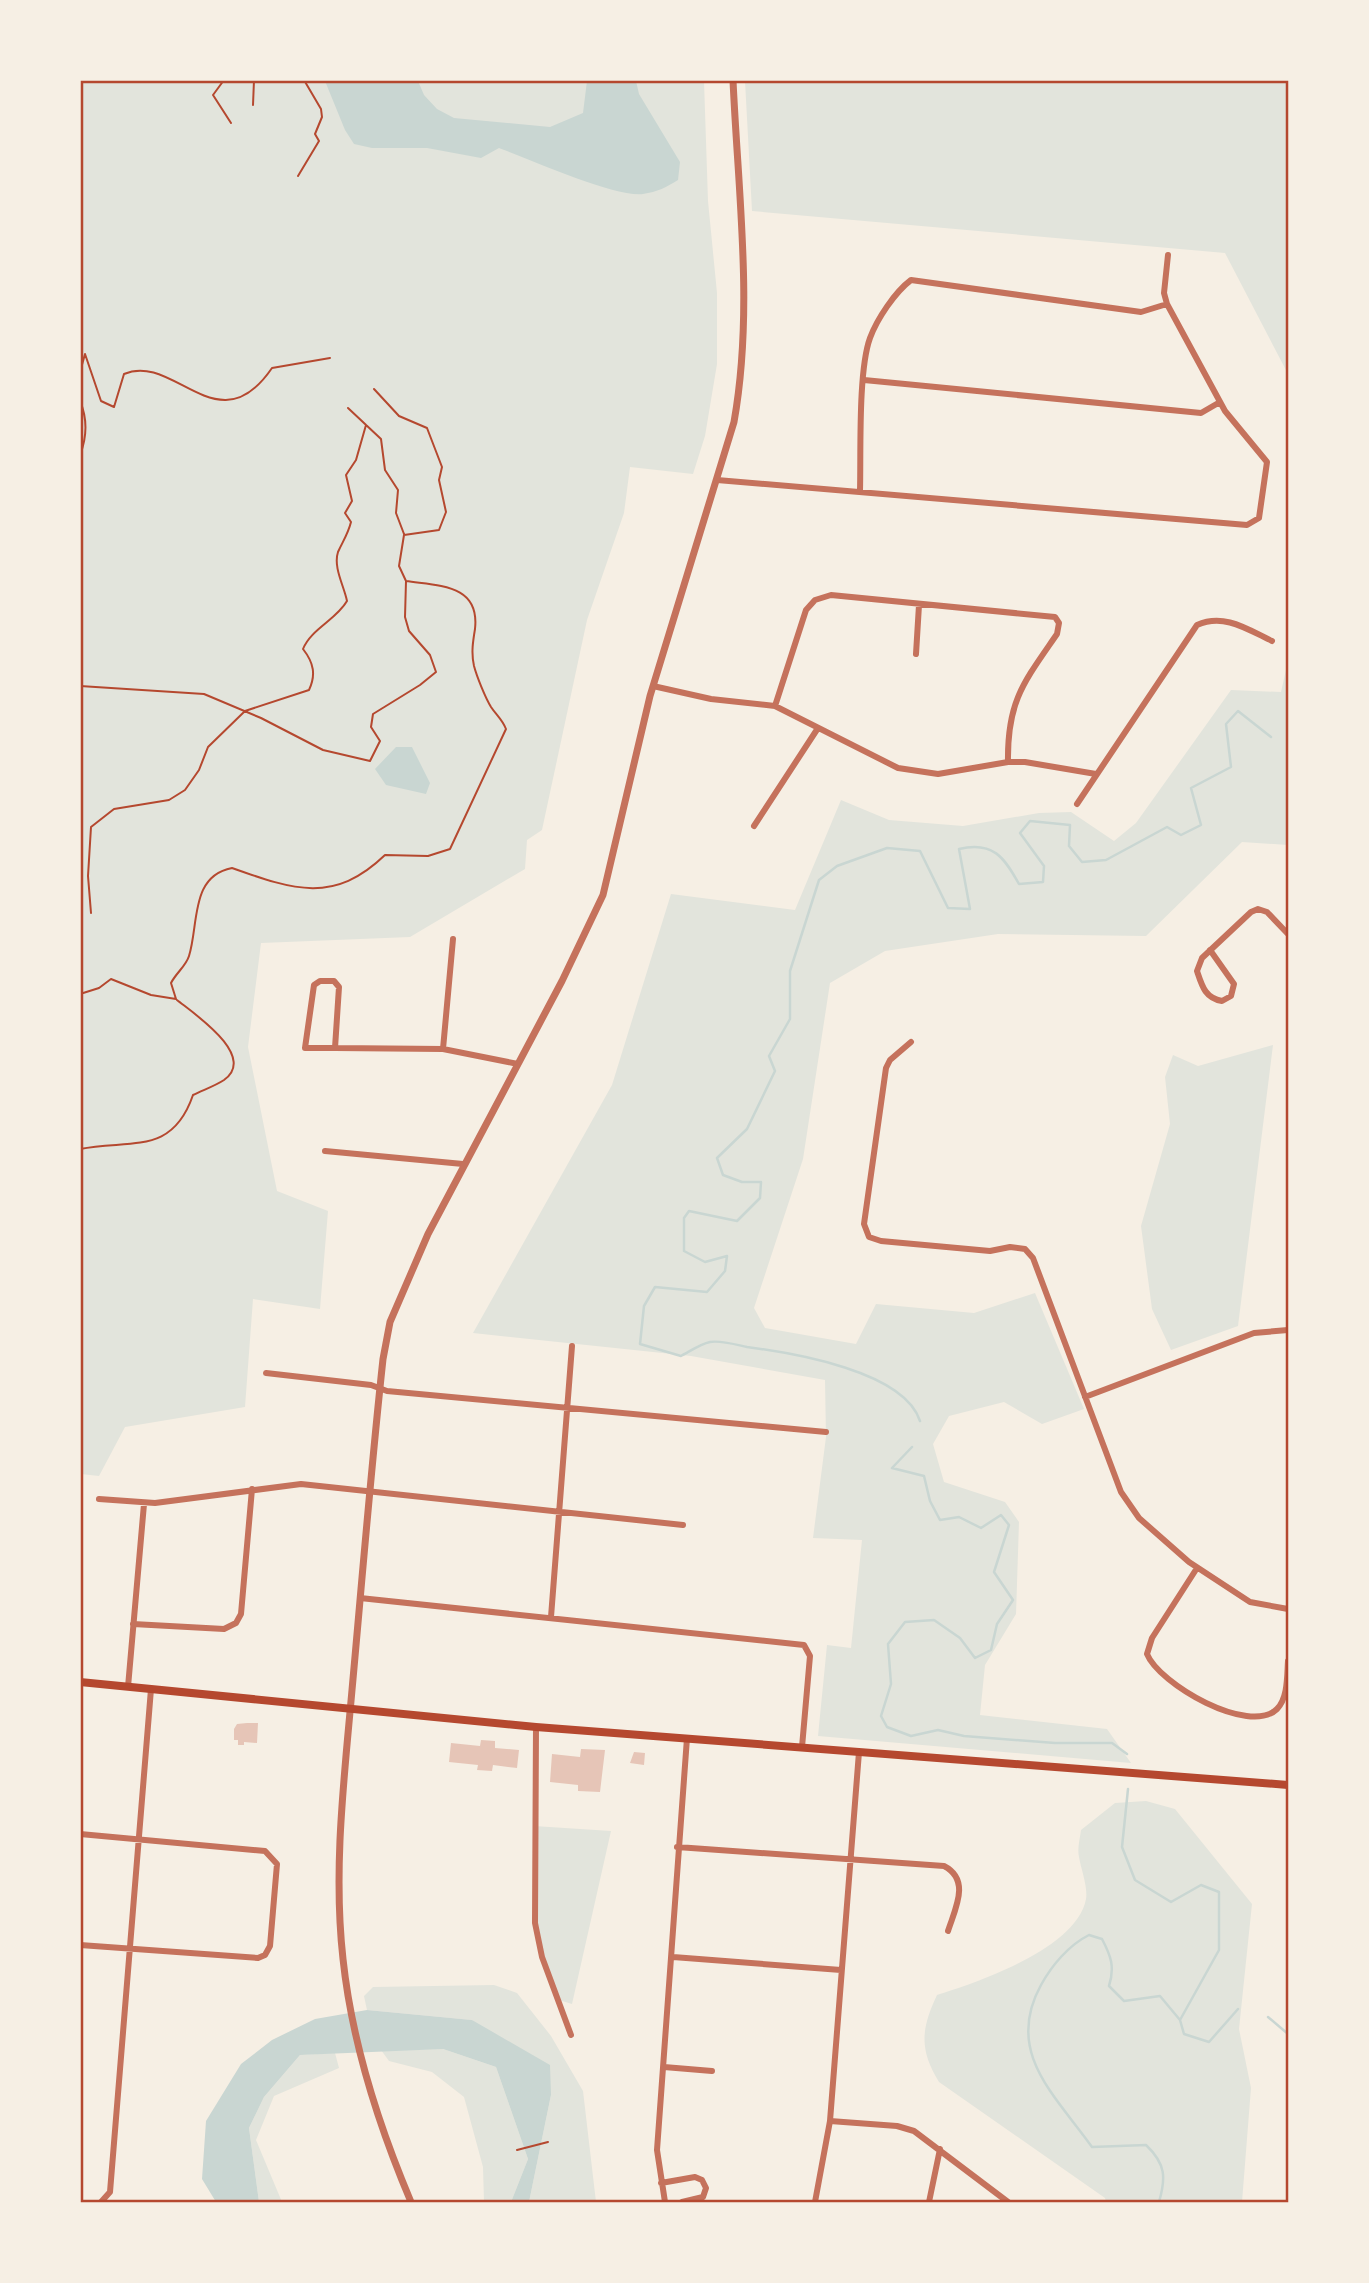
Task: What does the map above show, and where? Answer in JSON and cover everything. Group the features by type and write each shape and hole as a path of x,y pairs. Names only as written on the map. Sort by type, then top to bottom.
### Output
{"main road":[{"path":"80,1682 536,1727 1289,1785"}],"street":[{"path":"411,2203 379,2122 364,2067 350,2008 341,1941 339,1855 369,1493 387,1335 394,1311 463,1164 518,1064 603,895 653,686 717,480 739,398 744,332 733,80"},
{"path":"717,480 1247,525 1259,518 1268,462 1220,402 1167,304 1164,293 1168,256"},
{"path":"860,491 864,380 870,338 900,288 911,280 1140,312 1167,304"},
{"path":"864,380 1200,413 1220,402"},
{"path":"775,706 806,610 815,600 831,595 1055,617 1059,623 1057,634 1015,700 1008,728 1008,762"},
{"path":"916,654 919,605"},
{"path":"1077,804 1197,625 1222,620 1272,641"},
{"path":"653,686 711,699 775,706 898,768 938,774 1008,762 1096,774"},
{"path":"754,826 818,728"},
{"path":"1210,950 1234,984 1231,996 1222,1001 1208,996 1197,971 1202,958 1210,950 1258,909 1267,912 1289,934"},
{"path":"443,1049 453,939"},
{"path":"335,1048 339,987 334,981 320,981 314,985 305,1048 443,1049 518,1064"},
{"path":"911,1042 890,1060 886,1068 865,1231 869,1237 881,1241 990,1251 1010,1247 1025,1249 1033,1258 1121,1492 1139,1518 1197,1567 1250,1602 1289,1609"},
{"path":"325,1151 463,1164"},
{"path":"1085,1397 1254,1333 1289,1330"},
{"path":"551,1617 572,1346"},
{"path":"266,1373 387,1391 567,1410 826,1432"},
{"path":"99,1499 144,1504 301,1484 684,1525"},
{"path":"133,1624 224,1629 236,1623 241,1614 252,1489"},
{"path":"128,1687 144,1504"},
{"path":"1197,1567 1153,1638 1147,1654 1157,1672 1219,1711 1267,1715 1276,1709 1283,1699 1289,1661"},
{"path":"360,1598 804,1645 810,1656 802,1747"},
{"path":"101,2203 110,2192 151,1689"},
{"path":"536,1727 535,1923 542,1957 571,2035"},
{"path":"665,2203 657,2150 687,1738"},
{"path":"815,2203 830,2121 859,1752"},
{"path":"80,1834 265,1851 277,1864 270,1946 265,1955 258,1958 80,1945"},
{"path":"677,1847 849,1861 933,1864 954,1872 960,1884 948,1931"},
{"path":"673,1957 841,1970"},
{"path":"664,2067 712,2071"},
{"path":"830,2121 906,2127 940,2149 1008,2203"},
{"path":"929,2203 940,2149"},
{"path":"661,2183 695,2177 702,2180 706,2188 703,2197 682,2203"}],"path":[{"path":"224,80 213,95 231,123"},
{"path":"253,106 254,80"},
{"path":"299,176 319,141 315,134 316,125 322,117 321,109 304,80"},
{"path":"80,372 85,354 101,401 114,407 124,374 132,370 156,374 214,401 238,396 262,383 272,368 330,358"},
{"path":"374,390 399,416 427,428 442,467 439,480 446,512 439,530 404,535"},
{"path":"80,401 86,424 86,440 80,455"},
{"path":"80,686 204,694 323,750 370,761 380,741 371,727 373,714 436,672 430,655 409,631 404,617 406,581 399,566 404,535 396,513 398,490 385,470 381,439 348,408"},
{"path":"91,913 88,876 91,827 114,809 170,800 185,790 199,770 208,747 245,711 271,700 309,690 315,678 311,659 303,649 307,639 341,612 347,601 336,566 351,522 345,513 352,500 346,475 356,460 366,425"},
{"path":"176,999 171,983 189,957 200,892 220,871 232,868 312,890 347,883 368,872 386,855 428,856 450,849 506,729 501,717 491,707 475,668 471,639 475,632 475,608 468,597 450,588 406,581"},
{"path":"80,994 99,988 111,979 151,995 176,999 213,1025 231,1050 232,1068 226,1079 193,1095 188,1109 165,1137 148,1144 122,1142 80,1149"},
{"path":"517,2150 548,2142"}],"shaded area":[{"path":"81,81 704,81 708,201 717,293 717,364 705,436 693,474 630,467 624,513 587,620 542,830 527,840 525,869 410,937 261,943 248,1047 277,1191 328,1211 320,1309 253,1299 245,1407 125,1427 99,1476 81,1474"},
{"path":"325,81 418,81 424,95 437,109 454,118 550,127 583,113 587,81 636,81 639,94 680,162 678,180 653,192 630,193 593,184 499,148 481,158 427,148 372,148 354,144 345,130"},
{"path":"745,81 1288,81 1288,374 1225,253 752,211"},
{"path":"1288,661 1288,845 1242,842 1146,936 998,934 885,951 830,983 803,1159 754,1308 765,1328 856,1344 876,1304 974,1313 1035,1293 1084,1409 1042,1424 1004,1402 949,1416 933,1444 944,1482 1005,1502 1019,1522 1016,1614 985,1665 980,1715 1107,1729 1131,1763 818,1736 827,1645 851,1648 862,1540 813,1538 826,1437 825,1380 691,1356 473,1333 612,1085 671,894 795,910 841,800 889,820 963,826 1039,813 1071,812 1114,841 1136,823 1231,690 1281,692"},
{"path":"396,747 412,747 430,783 426,794 386,785 375,769"},
{"path":"1273,1045 1238,1326 1171,1350 1152,1309 1141,1226 1170,1124 1165,1077 1173,1055 1198,1066"},
{"path":"1146,1801 1175,1809 1252,1904 1239,2029 1251,2088 1242,2202 1106,2202 1105,2198 939,2082 925,2049 925,2029 937,1995 1024,1961 1065,1933 1079,1917 1086,1899 1078,1854 1081,1830 1115,1803"},
{"path":"534,1826 611,1831 572,2004 559,2000 538,1941"},
{"path":"494,1985 517,1993 551,2036 583,2091 596,2202 529,2202 551,2095 472,2020 367,2010 364,1996 373,1987"},
{"path":"367,2010 472,2020 550,2065 551,2095 529,2202 511,2202 528,2159 496,2067 443,2049 300,2055 264,2097 249,2128 259,2202 216,2202 202,2179 206,2121 241,2064 272,2040 315,2019"},
{"path":"443,2049 496,2067 528,2159 511,2202 484,2202 483,2167 464,2097 432,2072 389,2061 381,2050"},
{"path":"335,2053 339,2068 274,2096 256,2140 282,2202 259,2202 249,2128 264,2097 300,2055"}],"building":[{"path":"258,1723 257,1743 244,1742 244,1745 238,1745 238,1740 234,1740 237,1724"},
{"path":"481,1740 495,1741 495,1748 519,1750 517,1768 493,1765 492,1771 477,1770 478,1765 449,1762 451,1743 480,1746"},
{"path":"581,1749 605,1750 600,1792 578,1791 578,1785 550,1782 552,1754 580,1757"},
{"path":"634,1752 645,1753 644,1765 630,1763"}],"waterway":[{"path":"920,1421 910,1404 893,1389 870,1377 818,1360 719,1342 706,1343 681,1356 640,1344 644,1306 655,1287 707,1292 725,1271 727,1256 705,1262 684,1251 684,1218 689,1211 737,1221 760,1198 761,1182 742,1182 723,1175 717,1158 747,1129 775,1071 769,1056 790,1019 790,971 819,880 837,866 887,848 920,851 948,908 970,909 959,849 981,847 996,853 1019,884 1043,882 1044,866 1020,833 1030,821 1070,825 1069,846 1082,862 1106,860 1167,827 1181,835 1201,825 1191,788 1231,767 1226,724 1238,711 1271,737"},
{"path":"912,1447 892,1468 924,1476 930,1501 940,1520 959,1517 981,1528 1001,1515 1009,1525 994,1572 1013,1600 997,1624 991,1650 975,1658 960,1638 934,1620 905,1622 888,1644 891,1684 881,1716 887,1727 911,1736 938,1730 964,1736 1055,1743 1112,1743 1127,1754"},
{"path":"1128,1789 1122,1847 1135,1880 1171,1902 1201,1885 1219,1892 1219,1950 1180,2020"},
{"path":"1159,2202 1163,2172 1153,2152 1146,2145 1092,2147 1050,2091 1031,2052 1028,2031 1031,2009 1050,1970 1068,1950 1089,1935 1102,1939 1108,1951 1112,1967 1109,1986 1124,2001 1160,1996 1180,2020 1184,2034 1209,2042 1238,2009"},
{"path":"1268,2017 1288,2034"}]}
